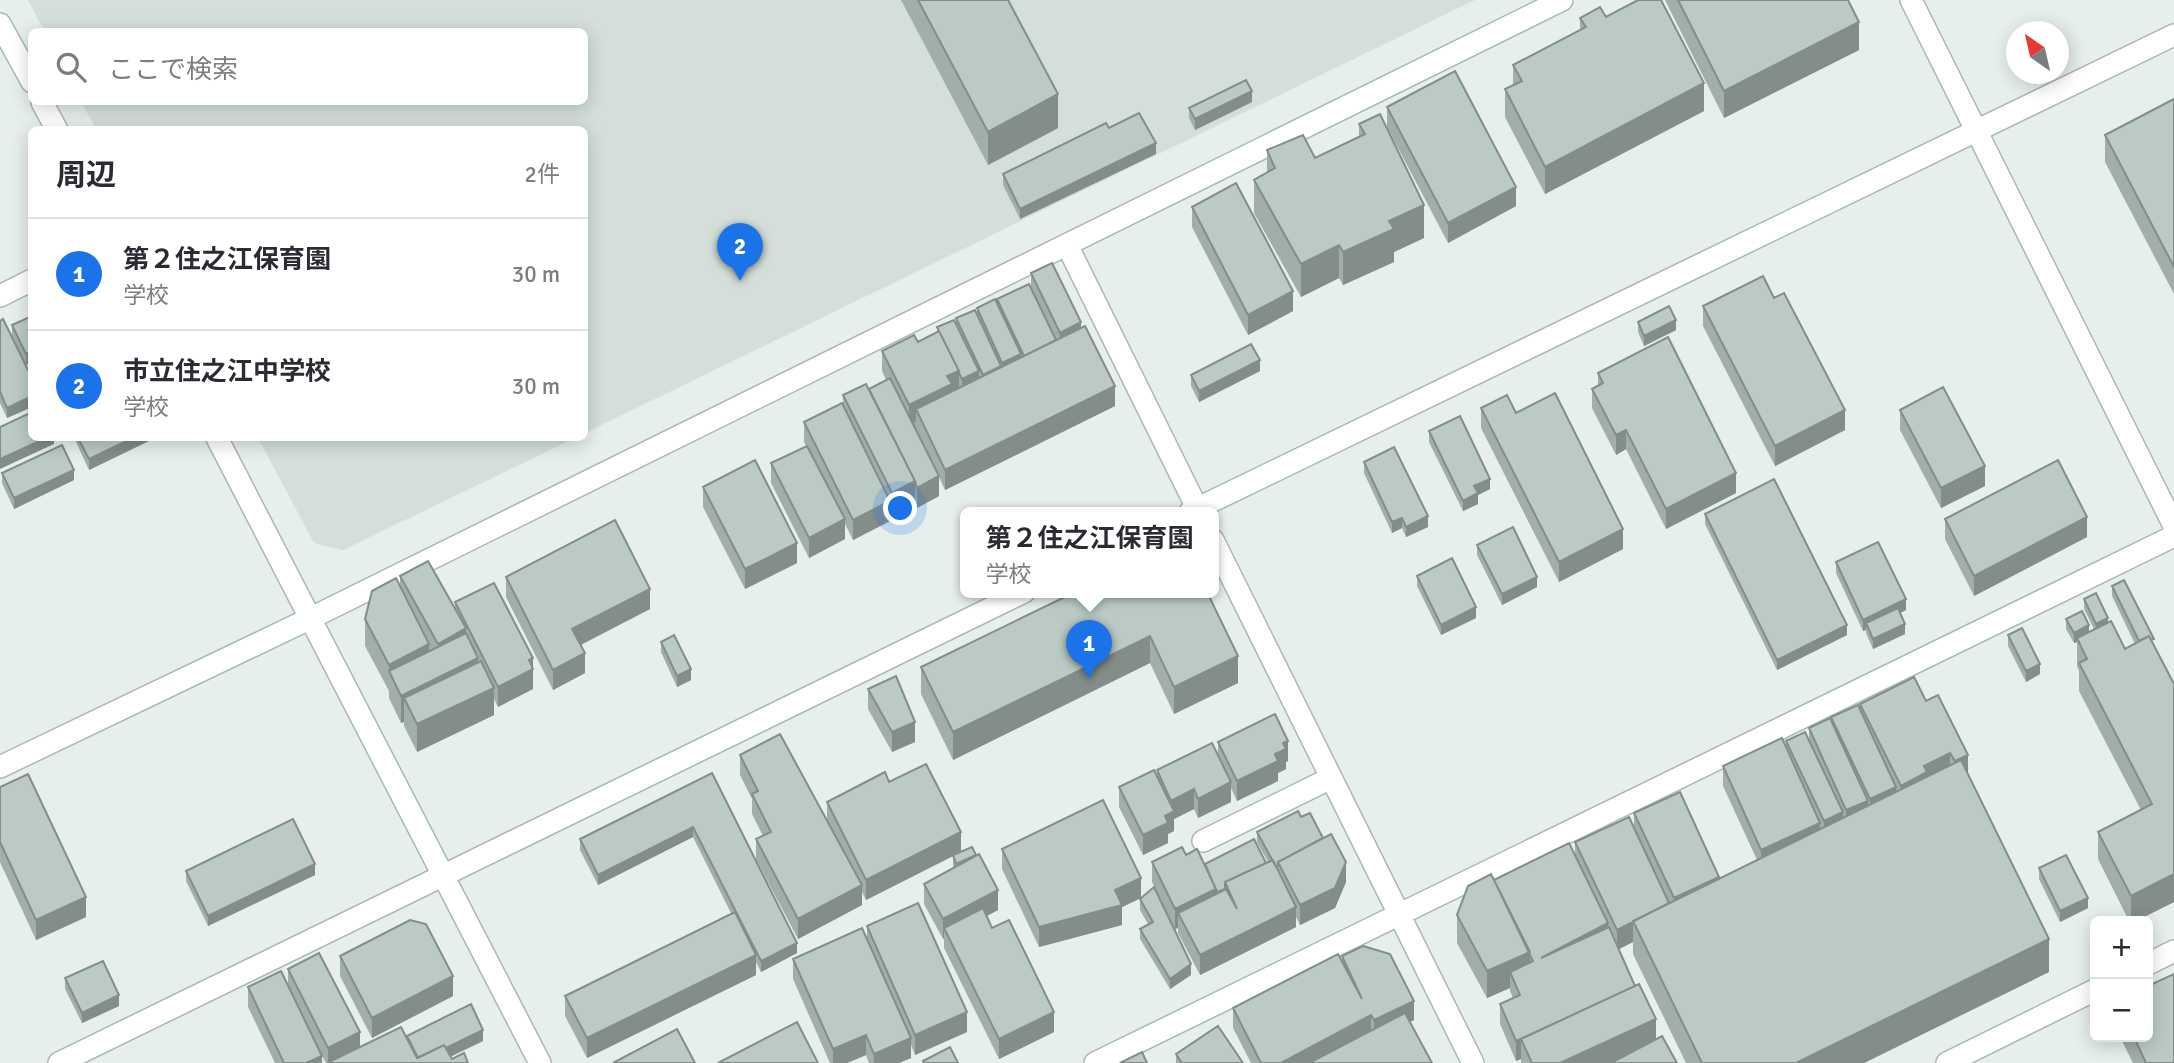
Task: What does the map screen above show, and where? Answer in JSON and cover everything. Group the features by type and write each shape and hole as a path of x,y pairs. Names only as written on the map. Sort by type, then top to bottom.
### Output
{"street":[{"path":"0,767 309,619 1562,0"},
{"path":"1911,0 2174,526"},
{"path":"0,24 28,75"},
{"path":"1201,507 2174,35"},
{"path":"44,105 55,126"},
{"path":"1067,245 1194,507"},
{"path":"0,296 28,282"},
{"path":"219,441 540,1063"},
{"path":"1095,1063 2174,536"},
{"path":"1219,552 1473,1063"},
{"path":"59,1063 1012,598"},
{"path":"1203,841 1331,778"},
{"path":"2153,962 2174,951"},
{"path":"1947,1063 2090,992"}],"shaded area":[{"path":"28,0 1475,0 588,432 588,126 94,126 83,105 588,105 588,28 42,28"},
{"path":"260,441 569,441 343,550 314,543"}],"building":[{"path":"918,0 1008,0 1058,94 988,132"},
{"path":"1638,0 1661,0 1704,83 1545,167 1505,89 1522,81 1513,65 1586,27 1580,18 1600,7 1606,17"},
{"path":"1678,0 1848,0 1859,22 1724,91"},
{"path":"1455,71 1516,187 1448,223 1387,107"},
{"path":"1246,80 1252,91 1195,119 1189,108"},
{"path":"2174,99 2174,267 2105,135"},
{"path":"1139,113 1156,143 1020,209 1003,174 1106,123 1109,128"},
{"path":"1380,114 1424,205 1389,221 1394,229 1343,252 1339,245 1301,264 1254,180 1275,168 1267,150 1303,135 1315,158 1365,134 1359,124"},
{"path":"1236,183 1293,291 1248,315 1192,207"},
{"path":"1052,263 1081,322 1060,333 1031,273"},
{"path":"1763,276 1774,298 1784,293 1845,410 1775,446 1703,306"},
{"path":"1029,284 1056,340 1024,356 997,299"},
{"path":"995,299 1021,354 1002,363 977,308"},
{"path":"1669,306 1676,320 1644,336 1638,322"},
{"path":"975,310 1001,366 983,375 956,318"},
{"path":"28,318 28,353 26,354 12,325"},
{"path":"3,319 28,370 28,398 7,408 0,392 0,321"},
{"path":"954,320 979,371 962,379 937,327"},
{"path":"1085,326 1115,386 945,470 916,409"},
{"path":"939,331 959,371 947,376 952,384 909,405 882,351 914,335 918,342"},
{"path":"1668,337 1736,473 1666,509 1626,430 1616,435 1592,389 1603,383 1598,373"},
{"path":"1251,344 1260,360 1199,391 1191,375"},
{"path":"890,378 939,476 917,488 869,389"},
{"path":"866,384 915,481 892,493 843,395"},
{"path":"1943,387 1985,466 1941,488 1900,410"},
{"path":"1555,393 1623,529 1559,562 1481,408 1507,395 1516,413"},
{"path":"842,403 890,501 853,520 804,422"},
{"path":"28,414 28,441 39,441 0,459 0,427"},
{"path":"1460,416 1490,479 1474,486 1478,493 1463,501 1429,431"},
{"path":"80,441 127,441 89,459"},
{"path":"62,445 74,470 14,498 2,473"},
{"path":"807,446 845,519 809,538 771,463"},
{"path":"1394,447 1428,516 1406,527 1402,518 1392,522 1364,462"},
{"path":"755,460 797,543 745,569 703,487"},
{"path":"2058,460 2087,517 1974,576 1945,519"},
{"path":"1774,479 1847,625 1777,660 1705,514"},
{"path":"615,520 650,589 572,629 585,653 553,670 506,577"},
{"path":"1513,527 1537,577 1502,594 1477,545"},
{"path":"1878,542 1906,599 1863,620 1836,562"},
{"path":"1452,558 1476,607 1441,625 1417,576"},
{"path":"428,561 466,628 438,644 400,576"},
{"path":"396,578 429,644 389,665 365,619 372,591"},
{"path":"2124,580 2154,639 2151,640 2149,636 2139,641 2112,586"},
{"path":"494,583 533,658 529,660 533,669 498,687 455,602"},
{"path":"2096,593 2108,618 2096,624 2084,599"},
{"path":"1063,598 1210,598 1238,656 1174,687 1150,636 953,732 921,667"},
{"path":"1898,608 1905,624 1873,639 1866,623"},
{"path":"2082,611 2089,625 2074,633 2066,619"},
{"path":"2111,621 2125,649 2149,636 2174,684 2174,874 2131,896 2098,832 2152,804 2079,663 2087,659 2077,638"},
{"path":"2022,628 2040,664 2026,671 2008,635"},
{"path":"466,633 478,658 401,696 389,671"},
{"path":"674,635 691,669 677,676 661,642"},
{"path":"481,661 494,688 417,724 404,698"},
{"path":"896,676 915,722 892,732 868,689"},
{"path":"1914,677 1926,701 1938,695 1968,755 1955,761 1950,753 1924,766 1927,772 1901,786 1860,704"},
{"path":"1858,705 1896,787 1870,799 1831,717"},
{"path":"1275,714 1288,741 1283,743 1286,749 1275,754 1278,761 1237,781 1218,742"},
{"path":"1830,718 1868,801 1846,810 1809,728"},
{"path":"1805,732 1843,812 1824,821 1786,741"},
{"path":"780,734 862,885 798,919 756,839 771,832 752,794 758,791 740,755"},
{"path":"1782,738 1820,823 1761,850 1723,766"},
{"path":"1212,743 1231,782 1198,799 1194,789 1171,801 1157,770"},
{"path":"1961,760 2049,939 1796,1063 1702,1063 1633,921"},
{"path":"926,764 961,832 866,880 827,802 885,772 889,782"},
{"path":"1154,770 1174,811 1165,816 1168,823 1143,835 1119,787"},
{"path":"712,773 797,943 761,961 693,827 598,875 580,839"},
{"path":"28,774 86,897 36,920 0,842 0,787"},
{"path":"1680,792 1719,877 1674,898 1634,813"},
{"path":"1103,800 1141,878 1115,890 1122,905 1039,927 1002,849"},
{"path":"1298,811 1301,817 1310,813 1323,838 1278,862 1276,867 1257,832"},
{"path":"1629,817 1669,903 1617,930 1575,842"},
{"path":"293,819 315,864 208,916 186,871"},
{"path":"1331,834 1346,862 1335,888 1300,905 1278,862"},
{"path":"1254,839 1266,863 1225,882 1225,889 1217,892 1205,864"},
{"path":"1569,843 1608,923 1541,958 1609,927 1635,986 1516,1041 1500,1004 1520,995 1510,972 1533,961 1494,880"},
{"path":"972,847 976,855 956,864 953,855"},
{"path":"1182,847 1186,855 1197,849 1216,889 1175,909 1152,862"},
{"path":"979,854 998,890 943,919 924,884"},
{"path":"2066,855 2088,898 2060,911 2039,868"},
{"path":"1273,860 1296,907 1200,955 1178,913 1226,889 1237,909 1225,882"},
{"path":"1491,874 1530,952 1487,971 1457,915 1468,886"},
{"path":"1154,887 1191,964 1170,979 1140,929 1153,922 1140,899"},
{"path":"918,903 967,1012 915,1035 867,926"},
{"path":"983,908 992,928 1009,920 1054,1012 999,1039 944,928"},
{"path":"735,912 756,955 587,1038 565,996"},
{"path":"410,920 426,924 453,976 372,1018 340,956"},
{"path":"862,928 911,1038 874,1054 866,1035 833,1049 793,959"},
{"path":"1363,946 1390,954 1414,1001 1374,1020 1371,1015 1281,1063 1261,1063 1233,1008 1338,954 1362,999 1342,956"},
{"path":"319,953 360,1032 328,1048 288,969"},
{"path":"103,961 119,995 82,1013 65,978"},
{"path":"281,971 322,1056 306,1063 284,1063 248,987"},
{"path":"2174,974 2174,1063 2146,1063 2136,1042 2153,1042 2153,984"},
{"path":"1639,984 1656,1019 1560,1063 1532,1063 1521,1039"},
{"path":"471,1004 483,1030 418,1058 407,1036"},
{"path":"1405,1013 1432,1063 1309,1063"},
{"path":"797,1022 818,1063 718,1063"},
{"path":"1218,1026 1243,1063 1182,1063 1176,1054"},
{"path":"401,1027 417,1058 444,1045 452,1059 464,1053 468,1063 327,1063"},
{"path":"677,1029 695,1063 613,1063"},
{"path":"1662,1036 1677,1063 1611,1063"},
{"path":"950,1047 958,1063 924,1063 923,1061"},
{"path":"1142,1052 1147,1063 1120,1063"}],"place":[{"name":"市立住之江中学校","path":"740,281"},
{"name":"第２住之江保育園","path":"1089,678"}]}
